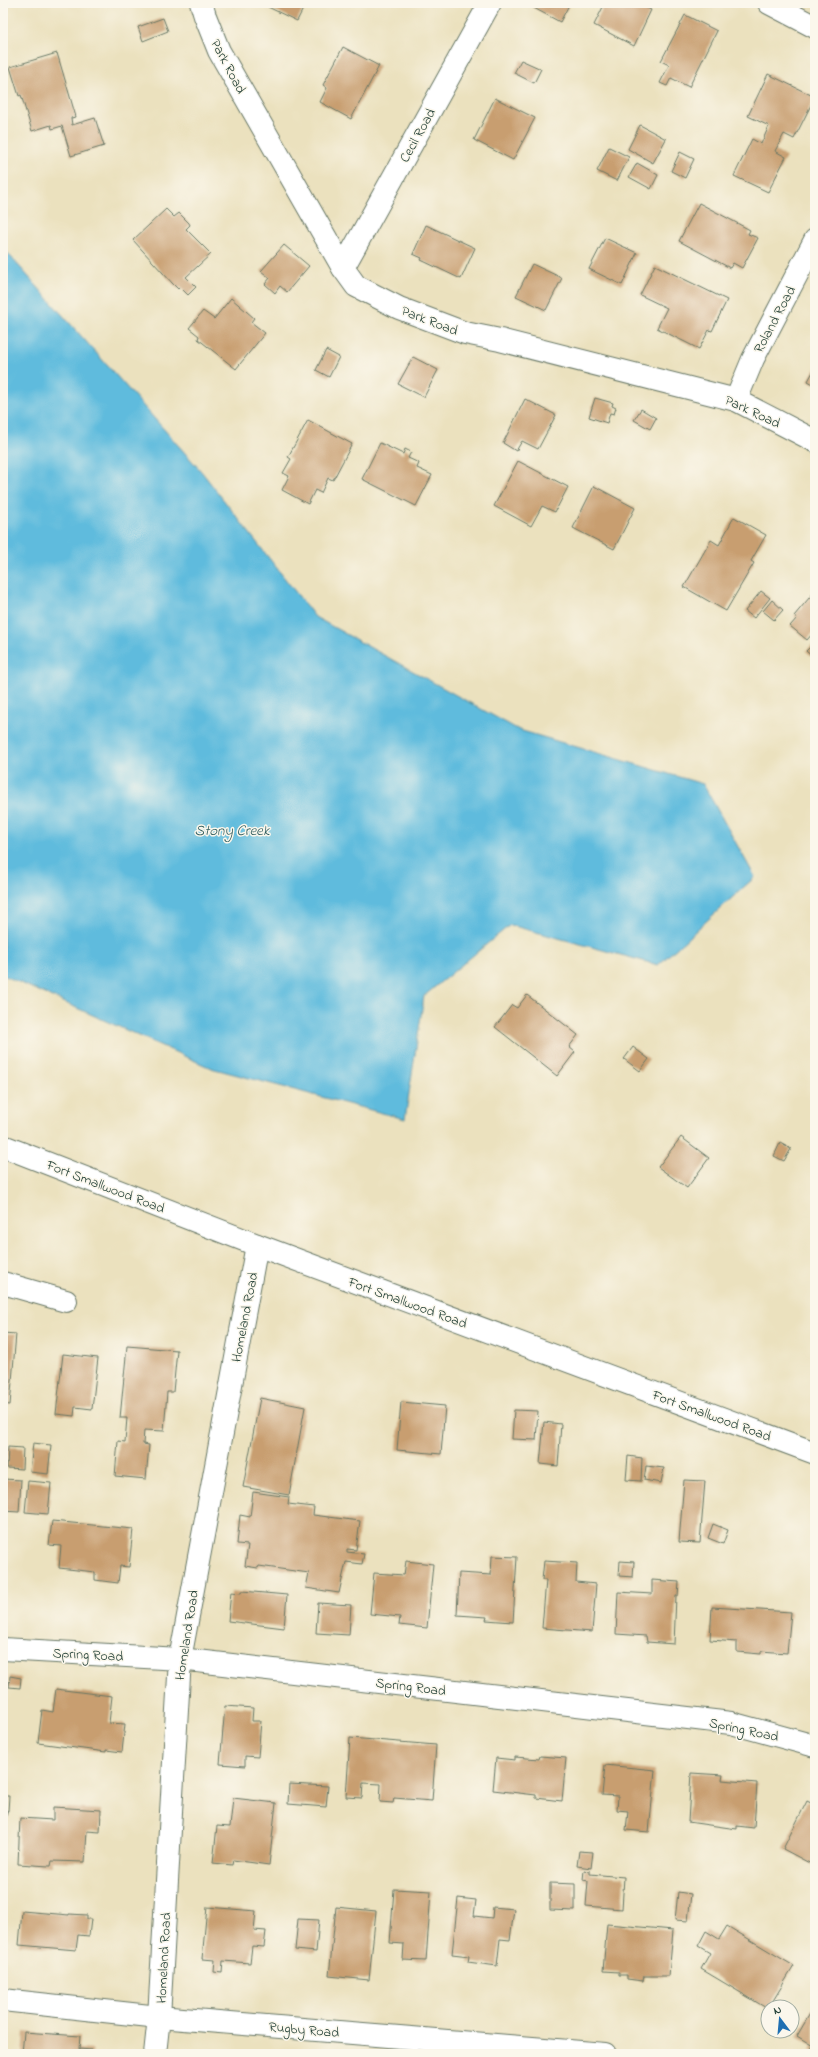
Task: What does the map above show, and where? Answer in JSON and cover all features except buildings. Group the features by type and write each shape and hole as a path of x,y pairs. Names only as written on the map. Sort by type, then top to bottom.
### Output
{"street":[{"name":"Park Road","path":"202,3 205,16 219,51 343,268 356,286 367,293 399,308 465,333 500,340 736,400 815,441"},
{"name":"Cecil Road","path":"343,268 490,3"},
{"path":"769,3 815,28"},
{"name":"Roland Road","path":"736,400 753,359 815,240"},
{"name":"Fort Smallwood Road","path":"3,1146 257,1245 815,1453"},
{"name":"Homeland Road","path":"154,2054 159,2017 180,1659 257,1245"},
{"path":"3,1283 66,1301"},
{"name":"Spring Road","path":"3,1649 180,1659 731,1723 815,1746"},
{"name":"Rugby Road","path":"3,2000 159,2017 605,2054"}],"water":[{"name":"Stony Creek","path":"3,248 201,471 315,617 519,730 703,784 755,877 658,965 510,925 424,996 405,1119 211,1068 3,975"}]}
